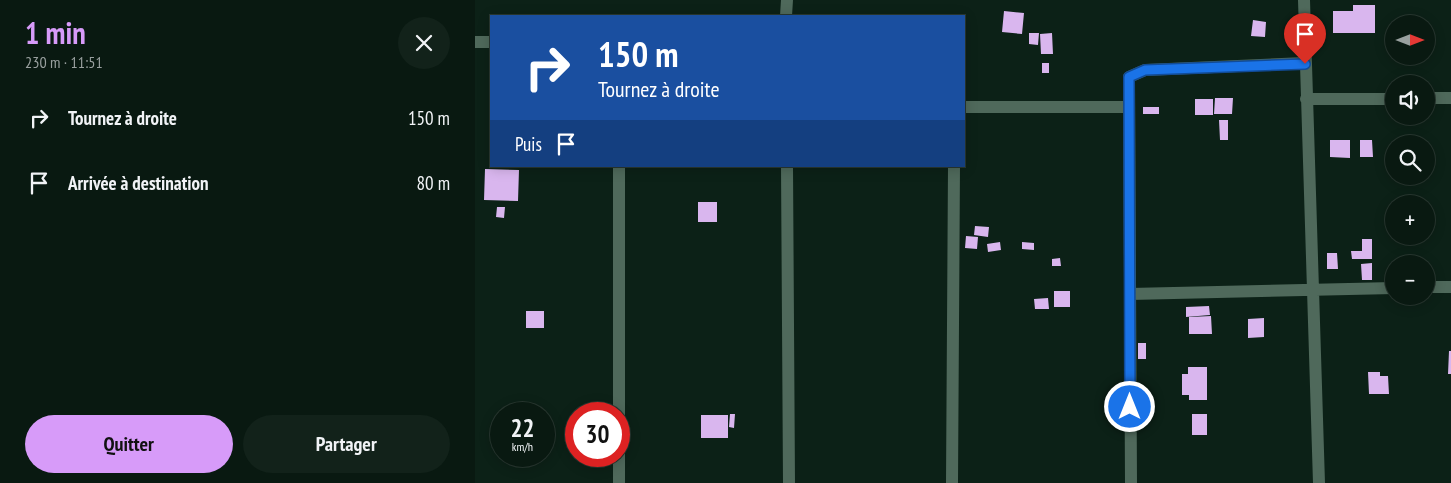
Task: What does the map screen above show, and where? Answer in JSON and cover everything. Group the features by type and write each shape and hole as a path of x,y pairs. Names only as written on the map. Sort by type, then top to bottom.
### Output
{"street":[{"path":"786,15 787,0"},
{"path":"1304,0 1319,483"},
{"path":"475,42 490,42"},
{"path":"1131,483 1129,77 1145,70 1305,64"},
{"path":"1435,98 1451,98"},
{"path":"1306,99 1385,99"},
{"path":"965,107 1128,107"},
{"path":"619,167 619,483"},
{"path":"787,167 789,483"},
{"path":"952,483 954,167"},
{"path":"1435,287 1451,287"},
{"path":"1130,294 1385,288"}],"building":[{"path":"1353,5 1375,5 1375,33 1333,33 1333,11 1353,11"},
{"path":"1004,11 1024,13 1022,34 1002,32"},
{"path":"1253,20 1266,22 1265,37 1251,36"},
{"path":"1029,33 1039,33 1038,45 1029,44"},
{"path":"1052,33 1053,54 1041,54 1040,34"},
{"path":"1042,63 1049,63 1049,73 1042,73"},
{"path":"1215,98 1233,98 1232,114 1214,114"},
{"path":"1195,99 1213,99 1213,115 1195,115"},
{"path":"1143,107 1159,107 1159,114 1143,114"},
{"path":"1219,120 1228,120 1228,140 1220,140"},
{"path":"1330,140 1350,140 1350,158 1330,157"},
{"path":"1360,140 1372,140 1373,157 1360,157"},
{"path":"485,169 519,170 518,201 484,200"},
{"path":"698,202 717,202 717,222 698,222"},
{"path":"497,207 505,207 504,218 496,217"},
{"path":"975,226 989,227 988,237 974,235"},
{"path":"966,236 978,237 977,249 965,248"},
{"path":"1362,239 1372,239 1372,259 1352,259 1351,251 1362,251"},
{"path":"1000,242 1001,250 988,252 987,244"},
{"path":"1022,242 1034,243 1034,250 1022,249"},
{"path":"1327,253 1337,253 1338,269 1327,269"},
{"path":"1060,258 1061,266 1052,266 1052,259"},
{"path":"1372,263 1372,280 1362,280 1361,264"},
{"path":"1054,291 1070,291 1070,307 1054,307"},
{"path":"1048,298 1049,309 1035,309 1034,299"},
{"path":"1209,306 1210,315 1186,317 1186,307"},
{"path":"526,311 544,311 544,328 526,328"},
{"path":"1211,316 1212,334 1189,334 1189,317"},
{"path":"1264,318 1264,337 1248,338 1248,319"},
{"path":"1138,343 1146,343 1146,359 1138,359"},
{"path":"1449,351 1451,351 1451,374 1448,374"},
{"path":"1188,367 1207,367 1207,400 1189,400 1189,395 1182,395 1182,374 1188,374"},
{"path":"1368,372 1380,372 1380,376 1388,376 1389,394 1369,394"},
{"path":"730,414 735,414 734,428 729,427"},
{"path":"1192,414 1207,414 1207,435 1192,435"},
{"path":"701,415 728,415 728,438 701,438"}],"route":[{"path":"1130,407 1129,77 1145,70 1305,64"}]}
